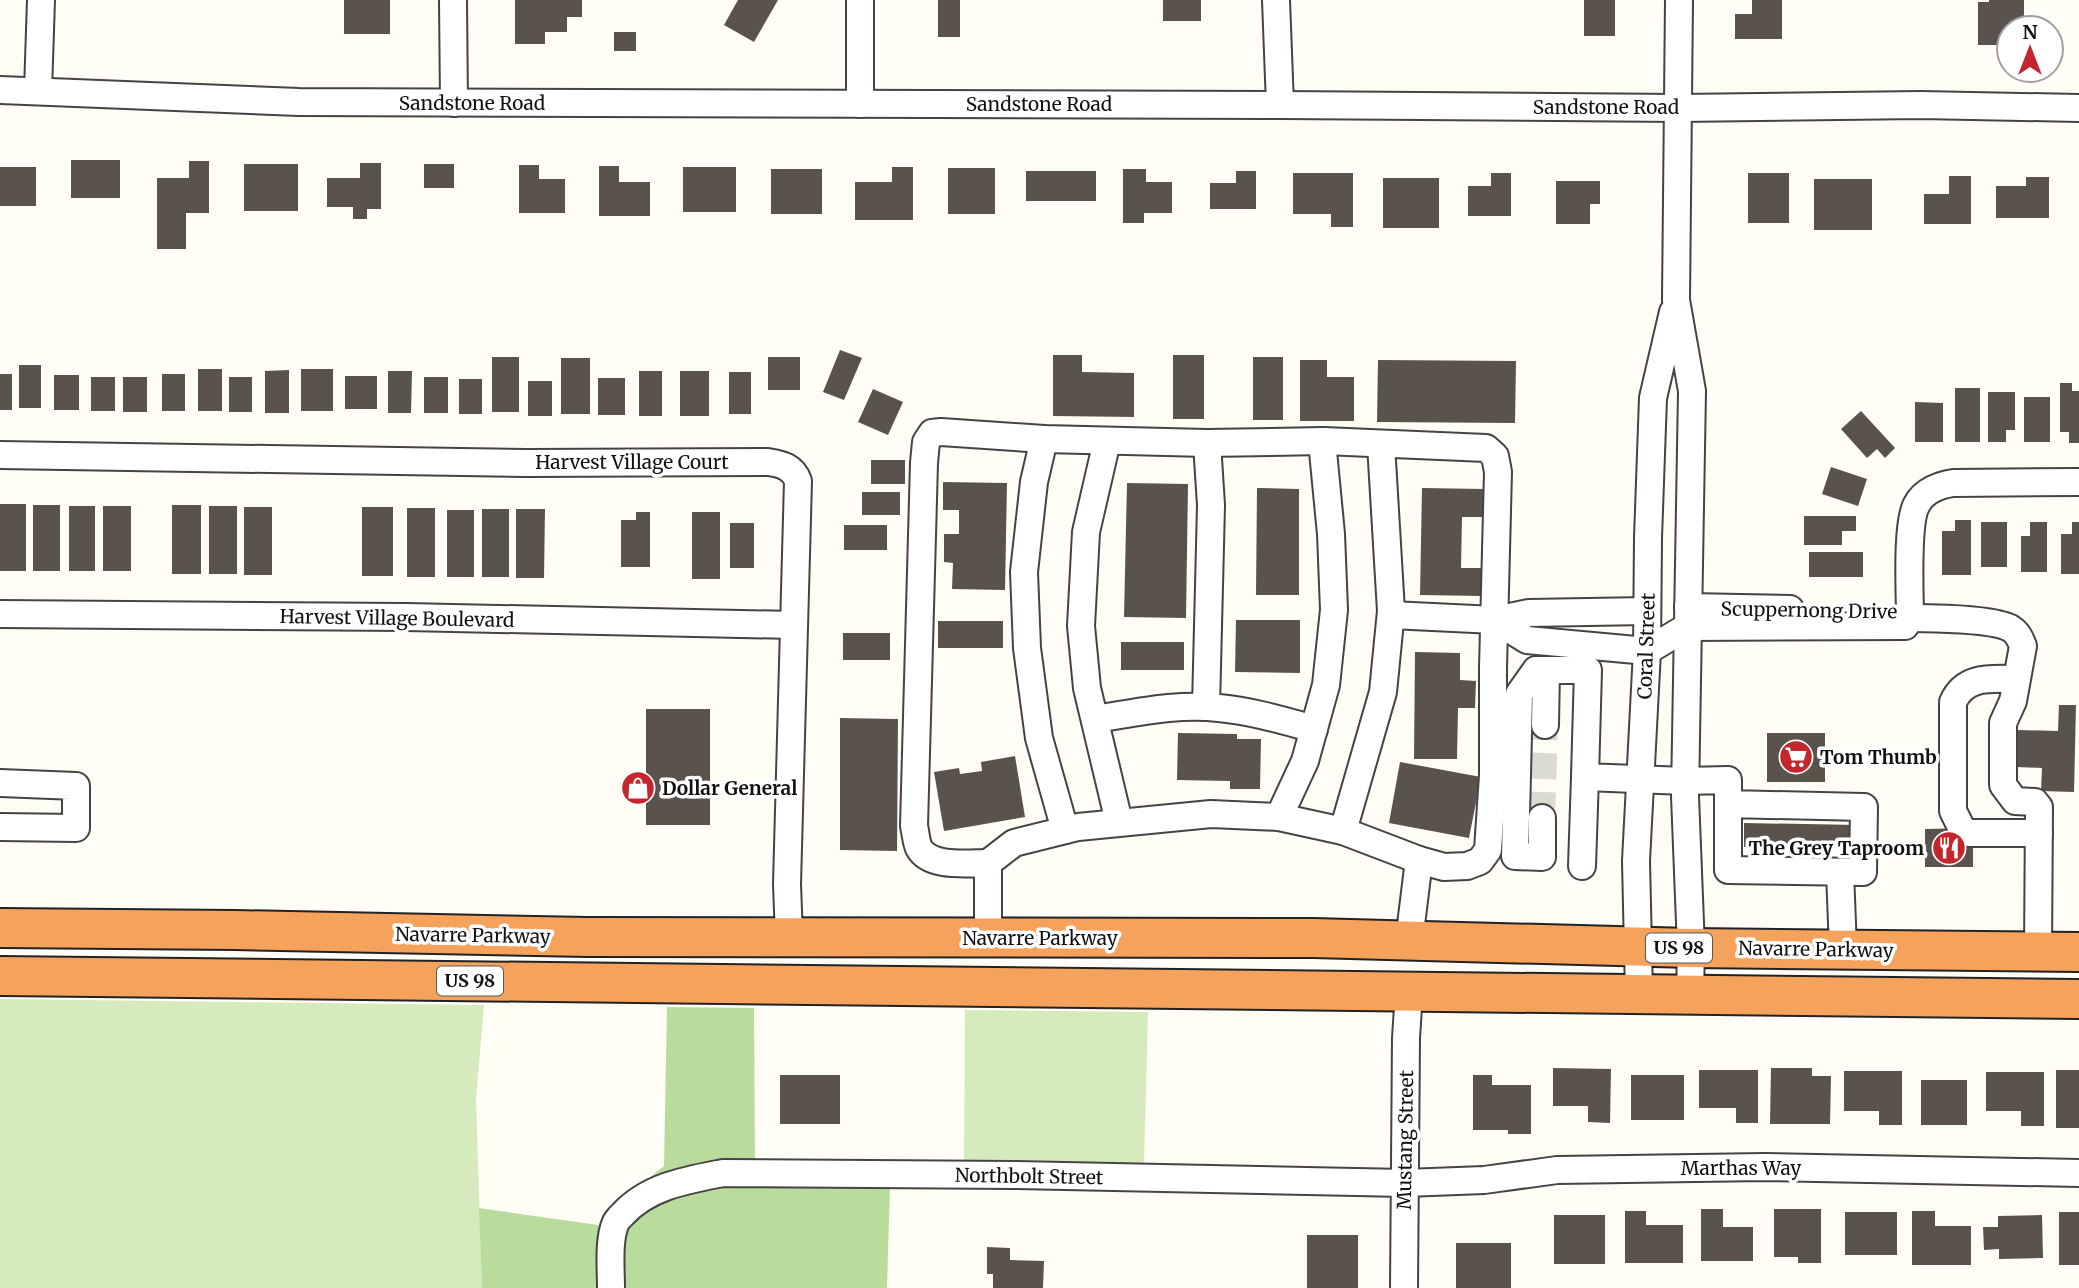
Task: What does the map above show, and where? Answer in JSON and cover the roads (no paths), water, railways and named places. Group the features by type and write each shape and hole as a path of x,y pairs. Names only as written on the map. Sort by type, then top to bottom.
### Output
{"highway":[{"name":"Navarre Parkway","path":"0,928 588,937 1313,938 1691,948 2079,951"},
{"path":"905,986 966,959 988,938"},
{"path":"1002,987 1005,974 1015,963 1078,938"},
{"name":"US 98","path":"0,976 2079,999"}],"street":[{"path":"38,92 41,0"},
{"path":"453,0 454,103"},
{"path":"860,0 860,104"},
{"path":"1276,0 1280,104"},
{"name":"Coral Street","path":"1679,0 1676,300 1692,391 1685,780 1690,995"},
{"name":"Sandstone Road","path":"0,90 299,102 1280,104 1679,108 1921,104 2079,108"},
{"name":"Coral Street","path":"1639,994 1636,861 1647,651 1653,398 1676,300"},
{"path":"941,432 1107,441 1322,441 1486,448 1495,456 1498,472 1493,775 1488,850 1480,861 1467,866 1444,867 1343,831 1279,817 1211,814 1065,830 1014,843 988,863 935,862 924,855 918,846 914,827 926,442 932,433 941,432"},
{"path":"1044,439 1034,482 1024,572 1027,648 1039,738 1065,830"},
{"path":"1107,441 1086,532 1081,626 1087,688 1119,822"},
{"path":"1279,817 1305,761 1326,685 1334,610 1331,534 1322,441"},
{"path":"1206,707 1211,505 1207,443"},
{"path":"1343,831 1383,692 1391,615 1381,444"},
{"name":"Harvest Village Court","path":"0,455 779,464 795,472 798,481 787,884 789,938"},
{"path":"2038,951 2038,804 2015,801 2003,785 2003,723 2013,701 2023,646 2016,632 2002,625 1910,618 1911,531 1916,505 1936,488 1954,483 2079,482"},
{"path":"1391,615 1495,621 1529,613 1647,611"},
{"name":"Scuppernong Drive","path":"1687,617 1906,611 1910,618"},
{"name":"Harvest Village Boulevard","path":"0,614 420,617 793,625"},
{"path":"1495,621 1527,640 1647,651 1687,617"},
{"path":"1542,818 1542,857 1515,856 1519,694 1536,670 1588,670 1582,866"},
{"path":"1545,725 1546,670"},
{"path":"2017,679 1978,680 1965,686 1953,702 1953,811 1962,829 1969,832 2039,834"},
{"path":"1095,719 1177,707 1206,707 1257,714 1314,729"},
{"path":"1585,777 1728,780 1728,804 1728,870 1863,872 1864,807 1728,804"},
{"path":"0,783 76,786 76,828 0,827"},
{"path":"1409,941 1419,860"},
{"path":"988,863 988,938"},
{"path":"1840,872 1843,949"},
{"name":"Mustang Street","path":"1404,1288 1406,1038 1409,992"},
{"name":"Marthas Way","path":"1405,1183 1484,1180 1557,1170 1765,1167 2079,1173"},
{"name":"Northbolt Street","path":"611,1288 611,1245 616,1222 634,1202 683,1180 723,1173 1014,1175 1405,1183"}],"tunnel":[{"path":"1542,818 1545,725"}],"place":[{"name":"Tom Thumb","path":"1796,757"},
{"name":"Dollar General","path":"638,788"},
{"name":"The Grey Taproom","path":"1949,848"}]}
